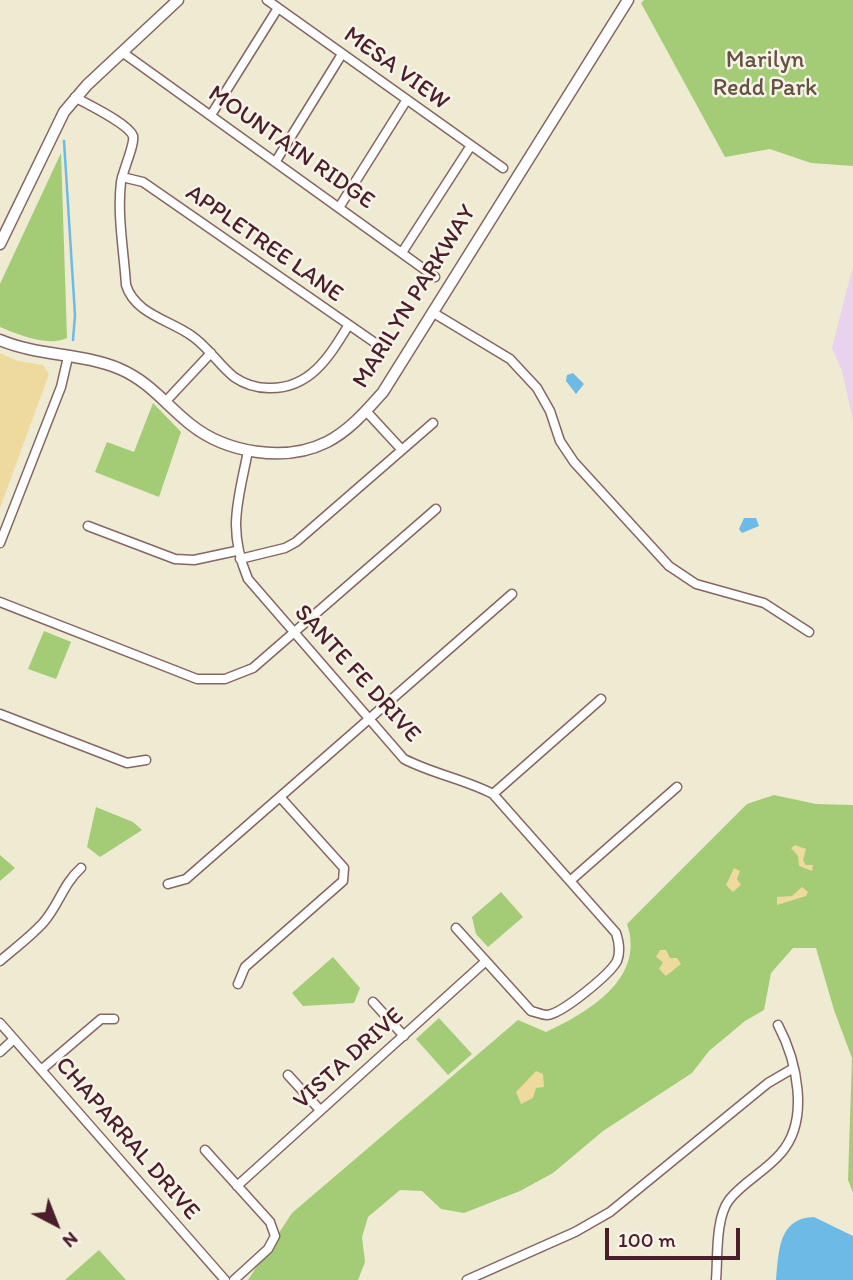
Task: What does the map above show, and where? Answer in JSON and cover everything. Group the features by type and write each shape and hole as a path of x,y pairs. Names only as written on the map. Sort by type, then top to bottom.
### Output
{"street":[{"path":"0,244 53,129 75,97 178,0"},
{"name":"MESA VIEW","path":"267,0 503,168"},
{"name":"MARILYN PARKWAY","path":"0,340 45,354 117,367 145,380 190,424 221,444 248,451 288,452 325,443 366,411 383,392 628,0"},
{"path":"211,115 278,8"},
{"name":"MOUNTAIN RIDGE","path":"122,52 435,276"},
{"path":"276,160 342,54"},
{"path":"75,97 127,128 133,137 133,148 124,164 120,196 130,296 147,311 192,335 234,377 248,385 287,388 310,376 328,358 348,326"},
{"path":"340,206 407,101"},
{"path":"403,251 470,147"},
{"name":"APPLETREE LANE","path":"122,177 143,182 381,347"},
{"path":"432,312 510,359 537,388 550,411 560,441 574,462 669,566 696,584 764,603 810,632"},
{"path":"167,400 211,353"},
{"path":"0,543 61,387 68,357"},
{"path":"366,411 402,450"},
{"path":"88,526 175,559 194,560 285,548 296,542 433,423"},
{"name":"SANTE FE DRIVE","path":"248,451 234,527 238,555 248,579 404,759 428,772 468,782 493,794 616,933 620,948 617,962 590,987 564,1009 547,1015 531,1010 486,961"},
{"path":"0,602 197,679 225,679 253,668 436,509"},
{"path":"168,884 186,879 512,594"},
{"path":"493,794 601,699"},
{"path":"0,714 127,763 146,761"},
{"path":"570,881 677,788"},
{"path":"237,984 245,967 343,881 344,868 280,797"},
{"path":"0,961 42,924 57,905 67,880 81,868"},
{"path":"456,928 486,961"},
{"name":"VISTA DRIVE","path":"237,1186 486,961"},
{"path":"373,1002 404,1036"},
{"path":"41,1070 101,1019 114,1019"},
{"name":"CHAPARRAL DRIVE","path":"0,1023 225,1280"},
{"path":"716,1280 722,1221 727,1202 780,1155 793,1138 799,1105 788,1043 778,1026"},
{"path":"0,1052 14,1039"},
{"path":"467,1280 575,1233 610,1212 768,1083 792,1069"},
{"path":"288,1075 320,1111"},
{"path":"205,1150 270,1222 275,1236 268,1249 234,1280"}],"shaded area":[{"path":"853,266 853,420 842,371 832,348"}],"green space":[{"name":"Marilyn Redd Park","path":"644,0 853,0 853,166 811,163 770,149 725,157 641,3"},
{"path":"61,153 67,338 42,341 0,327 0,284"},
{"path":"153,403 181,432 159,497 95,472 107,442 134,452"},
{"path":"44,631 71,642 56,679 28,669"},
{"path":"774,795 816,804 853,805 853,1193 848,1180 852,1058 834,1010 816,948 793,948 771,973 764,1010 745,1021 709,1051 692,1073 603,1131 553,1173 520,1191 464,1213 441,1209 422,1191 400,1190 368,1217 362,1237 365,1262 358,1280 248,1280 292,1213 518,1020 546,1032 579,1015 609,992 621,977 628,961 631,944 627,924 747,804"},
{"path":"96,807 133,822 142,830 100,857 87,847"},
{"path":"0,855 15,868 0,881"},
{"path":"501,892 523,917 488,947 476,934 472,917"},
{"path":"333,957 360,988 354,1003 303,1006 292,993"},
{"path":"439,1018 472,1054 448,1075 416,1039"},
{"path":"99,1250 126,1280 65,1280"}],"sand":[{"path":"0,353 18,361 43,365 49,374 0,508"},
{"path":"795,845 806,849 803,860 806,865 813,865 812,871 799,866 798,856 791,848"},
{"path":"734,868 740,871 737,879 741,885 733,892 726,885"},
{"path":"802,887 808,892 806,896 777,905 777,897 792,896"},
{"path":"660,950 666,950 670,958 677,958 681,964 666,976 659,969 663,962 656,957"},
{"path":"536,1071 543,1074 544,1087 536,1088 533,1098 521,1104 516,1092"}],"water":[{"path":"573,373 584,384 576,394 566,381 567,375"},
{"path":"744,518 756,518 759,526 742,533 739,529"},
{"path":"814,1217 853,1236 853,1280 776,1280 780,1248 787,1230 793,1223"}],"waterway":[{"path":"64,141 75,315 73,340"}]}
